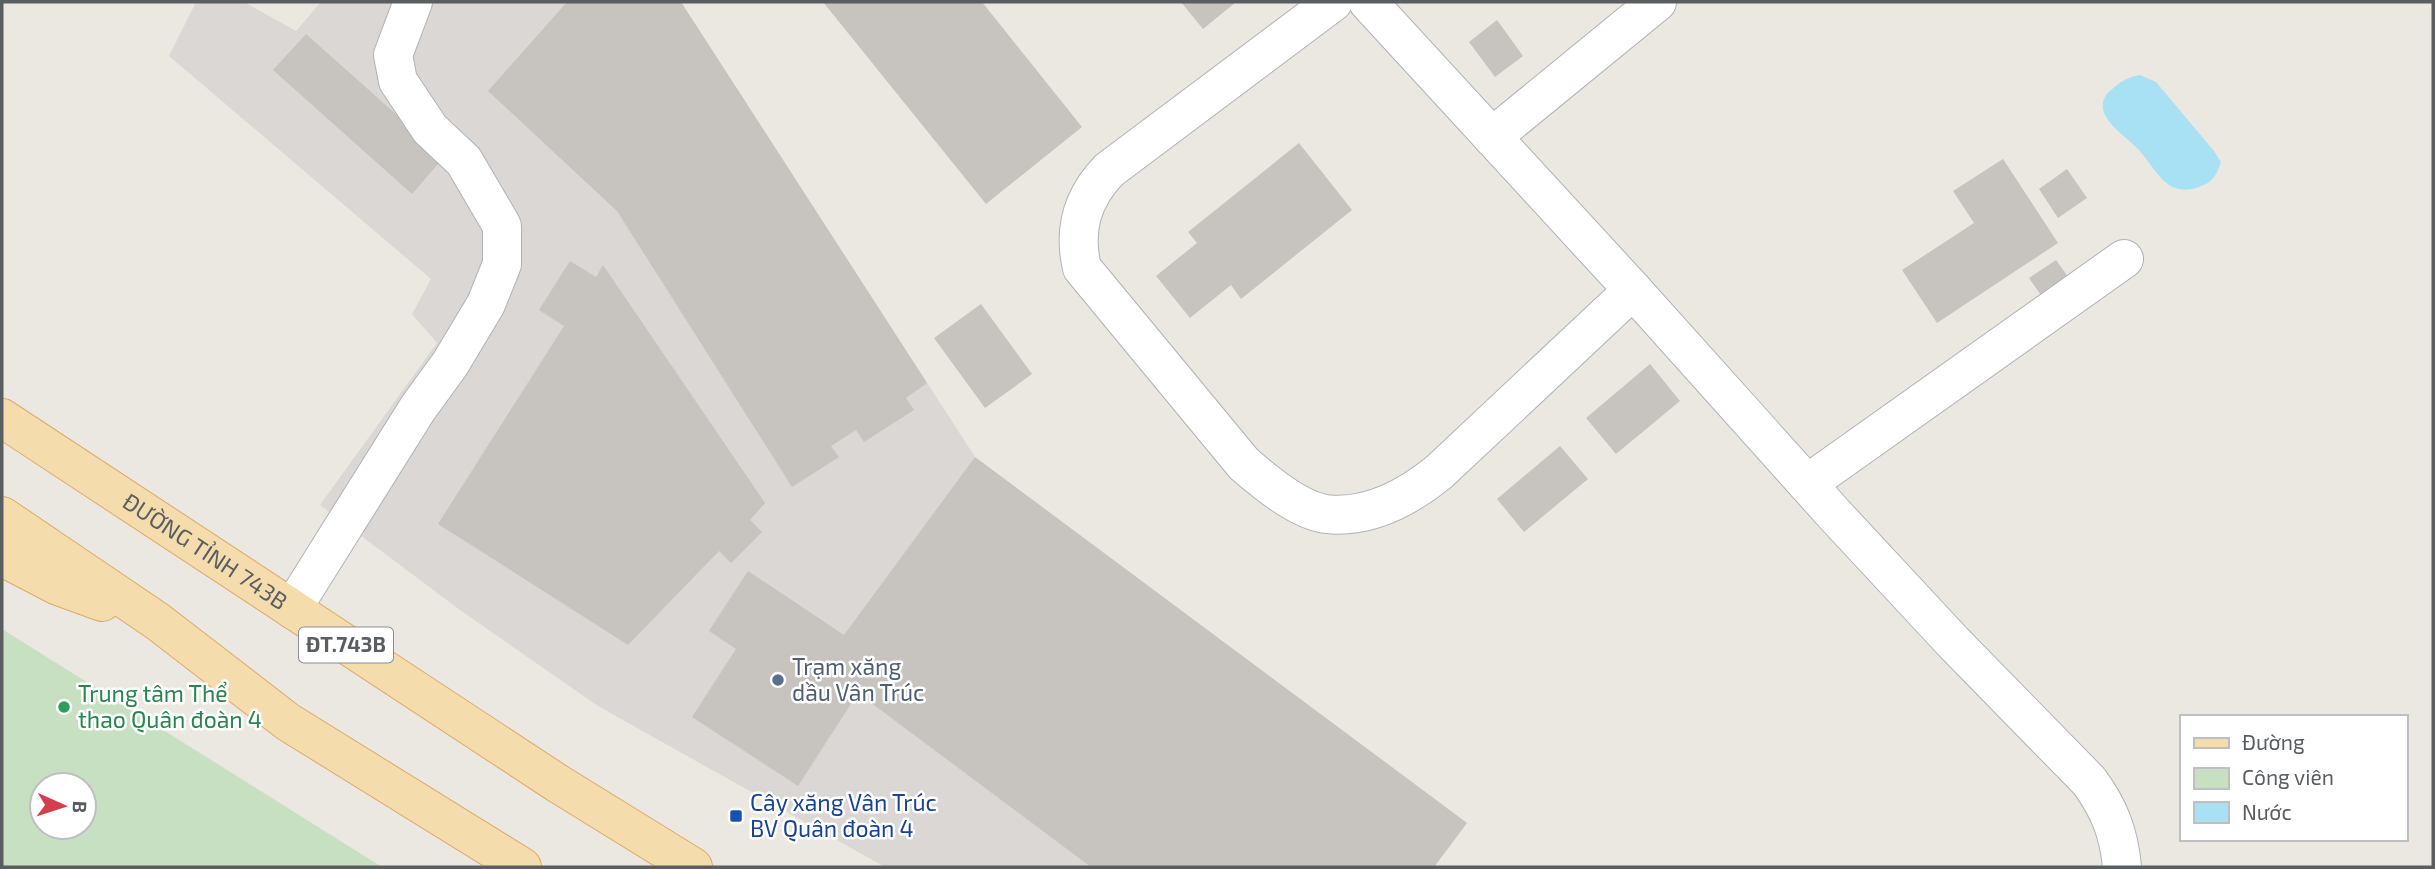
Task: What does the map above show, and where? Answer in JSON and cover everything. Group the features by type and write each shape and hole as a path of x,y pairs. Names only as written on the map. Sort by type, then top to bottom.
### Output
{"main road":[{"name":"ĐƯỜNG TỈNH 743B","path":"2,418 557,783 692,867"},
{"path":"2,516 157,621 288,722 522,867"},
{"path":"2,557 58,586 157,621"}],"lane":[{"path":"292,609 418,408 456,354 486,304 502,264 502,226 464,161 430,129 398,81 393,55 413,2"},
{"path":"1333,2 1109,170 1096,184 1080,217 1078,251 1082,268 1244,464 1289,497 1324,514 1364,512 1403,498 1439,472 1633,290"},
{"path":"1368,2 1953,642 2088,781 2104,800 2114,822 2122,867"},
{"path":"1492,137 1657,2"},
{"path":"1807,484 2124,259"}],"shaded area":[{"path":"196,2 244,2 296,31 321,2 681,2 975,457 1467,823 1434,867 885,867 598,706 460,610 320,505 437,343 412,314 431,279 169,56"}],"green space":[{"name":"Trung tâm Thể thao Quân đoàn 4","path":"2,629 382,867 2,867"}],"water":[{"path":"2140,75 2156,82 2214,151 2221,162 2210,182 2185,190 2169,185 2110,122 2103,106 2104,98 2124,80"}],"building":[{"path":"567,2 681,2 927,383 906,398 914,410 864,442 856,430 831,446 839,457 792,487 617,211 488,91"},
{"path":"823,2 982,2 1082,127 986,204"},
{"path":"1181,2 1236,2 1203,29"},
{"path":"1497,20 1523,56 1495,77 1469,42"},
{"path":"306,34 444,157 412,194 273,70"},
{"path":"1299,143 1352,210 1241,299 1231,285 1190,318 1156,276 1197,243 1188,232"},
{"path":"2003,159 2058,243 1937,323 1902,270 1974,223 1953,191"},
{"path":"2067,169 2087,198 2058,218 2039,189"},
{"path":"2056,260 2074,285 2047,304 2029,278"},
{"path":"570,261 596,277 603,265 765,503 750,520 762,532 731,563 719,551 628,645 438,524 564,326 539,310"},
{"path":"981,304 1032,374 985,408 934,338"},
{"path":"1650,364 1680,401 1616,454 1586,418"},
{"path":"1560,446 1588,479 1524,532 1497,499"},
{"path":"975,457 1467,823 1434,867 1091,867 858,693 798,786 692,717 736,649 709,631 748,571 844,635"}],"place":[{"name":"Trạm xăng dầu Vân Trúc","path":"778,680"},
{"name":"Trung tâm Thể thao Quân đoàn 4","path":"64,707"},
{"name":"Cây xăng Vân Trúc BV Quân đoàn 4","path":"736,816"}]}
